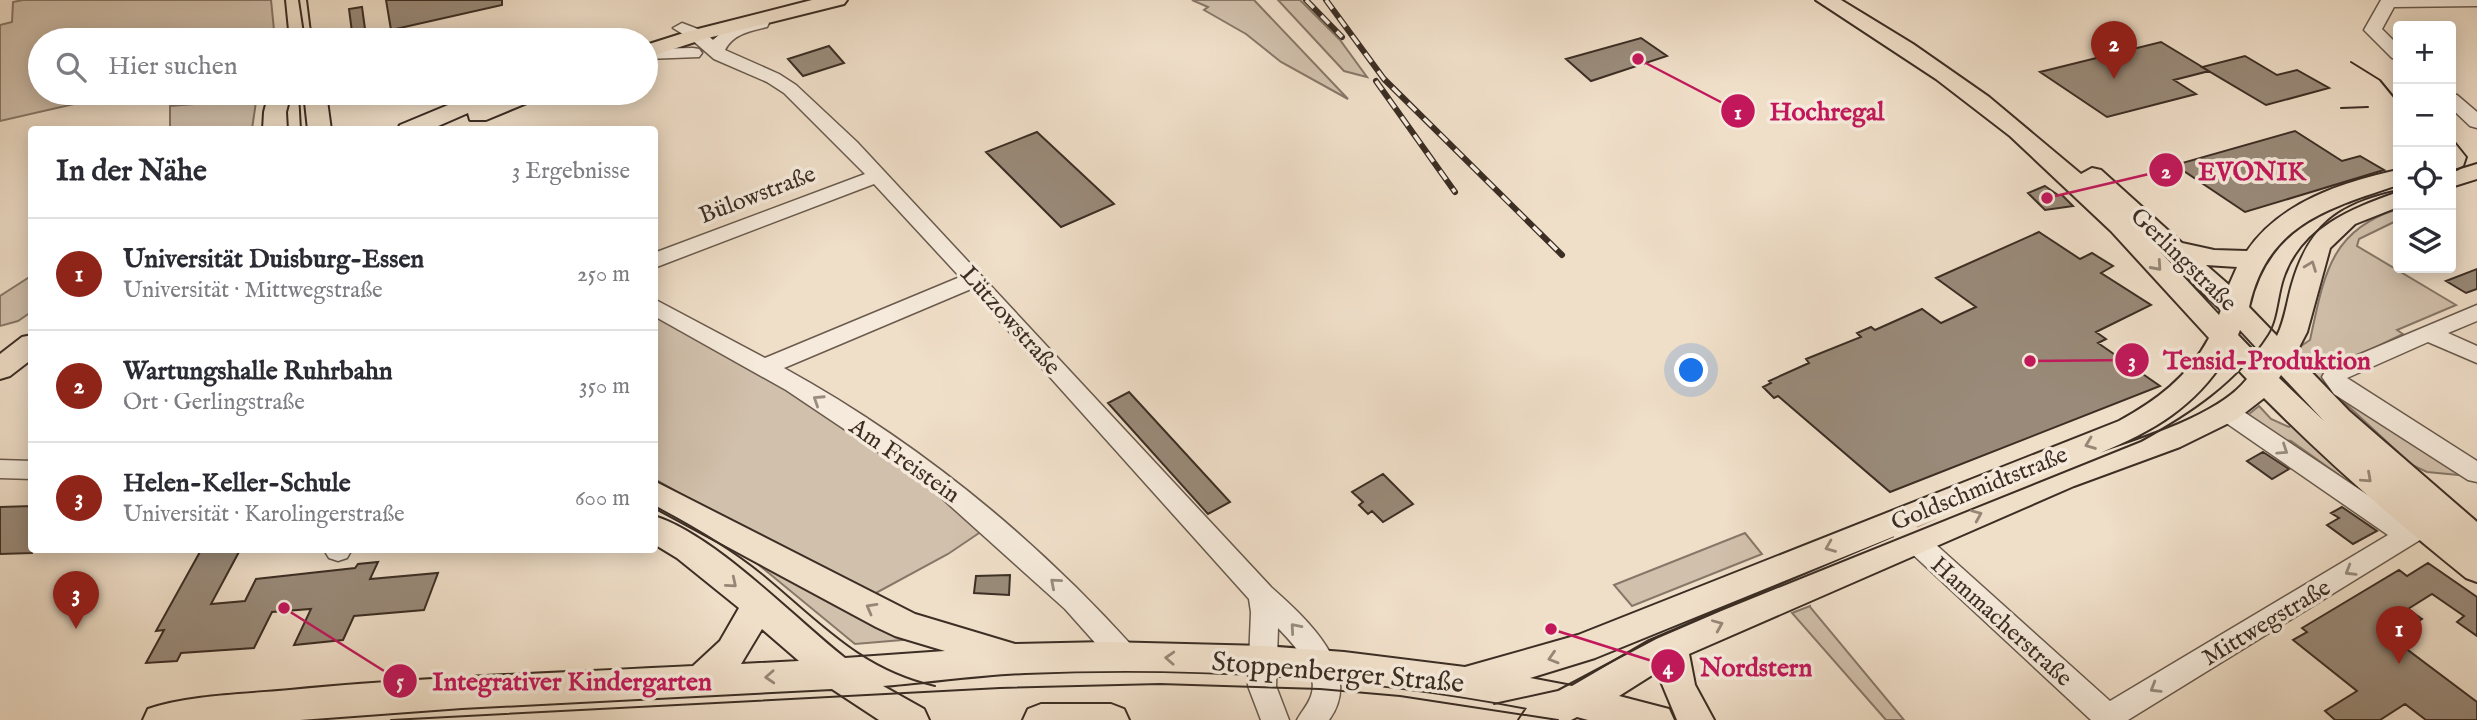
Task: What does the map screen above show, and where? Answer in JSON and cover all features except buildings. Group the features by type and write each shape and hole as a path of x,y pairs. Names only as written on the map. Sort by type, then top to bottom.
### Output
{"main road":[{"path":"296,0 300,28"},
{"path":"658,49 794,5 837,0"},
{"name":"Gerlingstraße","path":"1826,0 1962,89 2056,164 2119,224 2223,338 2272,369 2359,438 2469,534"},
{"name":"Gerlingstraße","path":"1844,0 1976,84 2073,159 2176,250 2235,309 2272,369 2349,461 2416,531 2477,569"},
{"path":"658,40 689,39"},
{"path":"275,126 277,105"},
{"path":"316,105 319,126"},
{"path":"418,126 467,105"},
{"path":"453,126 502,105"},
{"path":"2456,158 2477,151"},
{"path":"2456,178 2477,171"},
{"name":"Goldschmidtstraße","path":"1537,720 1672,646 1904,532 2129,429 2172,405 2194,384 2223,338 2240,289 2273,234 2301,214 2324,203 2393,179"},
{"name":"Goldschmidtstraße","path":"1465,681 1583,648 2170,439 2227,412 2272,369 2293,332 2318,246 2346,219 2393,200"},
{"path":"2176,250 2214,258 2256,260"},
{"path":"0,346 28,325"},
{"path":"0,369 28,347"},
{"name":"Stoppenberger Straße","path":"658,494 907,626 1016,658"},
{"path":"658,531 705,561 876,703 911,720"},
{"path":"701,681 732,651 758,605"},
{"path":"1672,646 1673,674 1696,720"},
{"name":"Stoppenberger Straße","path":"161,720 307,704 441,694 838,674 1016,658 1124,656 1322,666 1465,681 1656,720"},
{"path":"1041,720 1111,720"}],"street":[{"path":"2393,49 2373,30 2388,2 2477,1"},
{"path":"716,51 720,41 734,31 779,18 794,5"},
{"name":"Lützowstraße","path":"689,39 773,78 790,89 879,175 1310,645 1322,666"},
{"name":"Lützowstraße","path":"689,39 720,64 743,66"},
{"path":"2456,103 2477,122"},
{"name":"Bülowstraße","path":"658,259 879,175"},
{"path":"764,369 788,356 974,279"},
{"name":"Am Freistein","path":"658,308 793,384 935,477 1076,601 1124,656"},
{"path":"2477,312 2335,374 2336,382 2342,388 2477,473"},
{"path":"2427,333 2477,355"},
{"name":"Gerlingstraße","path":"2227,412 2416,531 2434,523 2469,534"},
{"path":"0,469 28,470"},
{"name":"Mittwegstraße","path":"2109,718 2416,531"},
{"name":"Hammacherstraße","path":"1904,532 2109,718"},
{"path":"1262,595 1265,612 1262,686 1275,720"},
{"path":"1311,720 1324,703 1322,666"}],"shaded area":[{"path":"271,0 274,28 28,28 28,105 70,105 0,121 0,25 12,22 13,2"},
{"path":"1192,0 1254,0 1348,99 1281,62 1246,34 1204,10 1208,7"},
{"path":"1278,0 1300,0 1340,40 1367,77 1344,71"},
{"path":"256,105 252,126 170,126 170,106"},
{"path":"2393,211 2393,222 2359,239 2357,246 2393,267 2393,273 2402,273 2456,305 2397,330 2403,334 2341,364 2330,384 2314,380 2296,361 2301,346 2310,340 2326,276 2344,243 2357,229"},
{"path":"28,278 28,314 18,321 0,326 0,296"},
{"path":"658,310 793,386 988,527 948,554 863,600 658,481"},
{"path":"2334,393 2469,476 2427,472 2412,465"},
{"path":"2259,406 2271,419 2289,427 2296,420 2395,510 2322,472 2336,473 2291,441 2275,439 2244,418"},
{"path":"1745,533 1762,554 1632,606 1614,585"},
{"path":"742,551 914,639 855,644"},
{"path":"1810,606 1904,720 1886,720 1792,613"}],"tram line":[{"path":"299,0 303,28"},
{"path":"2351,62 2380,80 2393,96"},
{"path":"300,105 301,126"},
{"path":"2341,108 2368,107"},
{"path":"2456,143 2467,157 2464,166 2457,170"},
{"path":"1494,704 1558,690 1656,638 2141,441 2159,431 2227,383 2256,352 2271,329 2284,279 2302,246 2329,222 2393,193"},
{"path":"658,508 737,555 822,626 862,655 884,668 935,686"},
{"path":"391,720 1000,688 1160,684 1320,689 1400,696 1558,720"}],"railway":[{"path":"1306,0 1342,37"},
{"path":"1326,0 1384,79 1562,255"},
{"path":"1376,81 1455,192"}],"place":[{"name":"Hochregal","path":"1638,59"},
{"name":"Wartungshalle Ruhrbahn","path":"2114,79"},
{"name":"EVONIK","path":"2047,198"},
{"name":"Tensid-Produktion","path":"2030,361"},
{"name":"Integrativer Kindergarten","path":"284,608"},
{"name":"Helen-Keller-Schule","path":"76,629"},
{"name":"Nordstern","path":"1551,629"},
{"name":"Universität Duisburg-Essen","path":"2399,664"}]}
